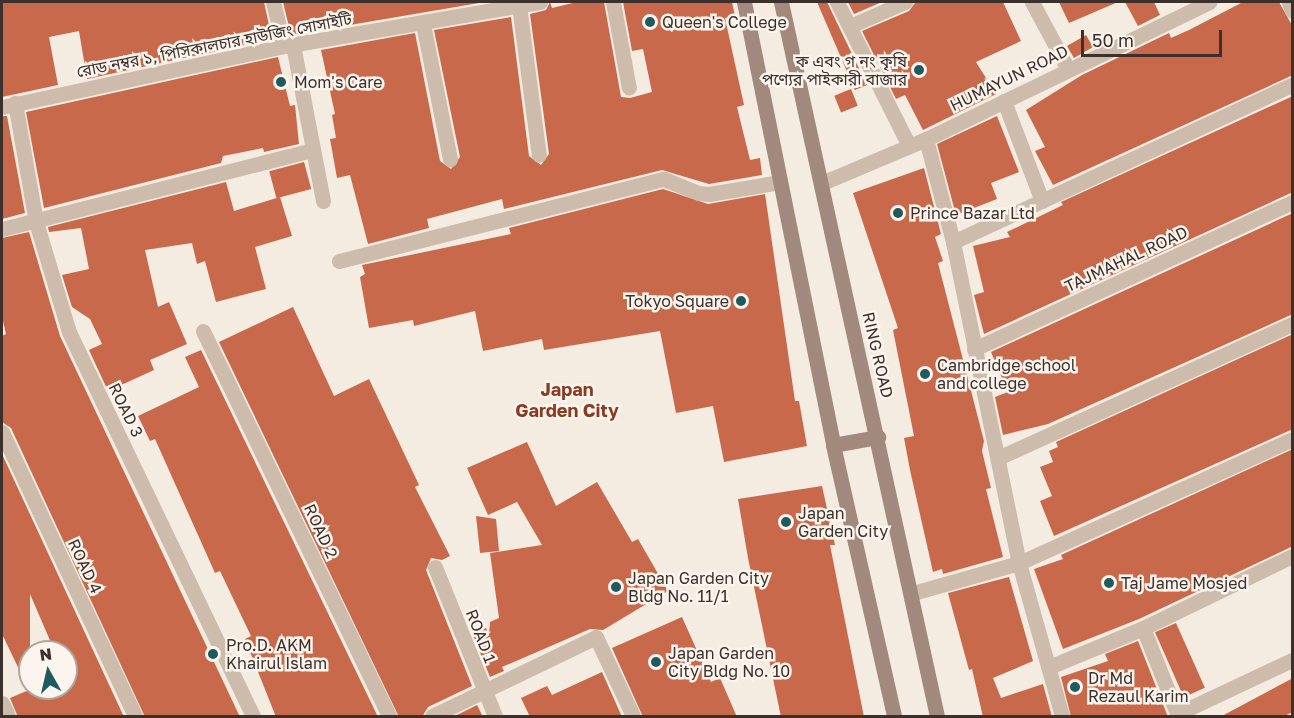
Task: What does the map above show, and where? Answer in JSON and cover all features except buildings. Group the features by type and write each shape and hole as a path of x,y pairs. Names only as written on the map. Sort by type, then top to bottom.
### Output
{"main road":[{"path":"744,2 833,445 894,717"},
{"name":"RING ROAD","path":"781,2 913,592 937,717"},
{"path":"833,445 878,437"}],"street":[{"path":"273,2 289,46 323,201"},
{"name":"রোড নম্বর ১, পিসিকালচার হাউজিং সোসাইটি","path":"8,105 289,46 540,2"},
{"path":"613,2 629,88"},
{"path":"837,2 909,146"},
{"path":"850,26 905,2"},
{"path":"1032,2 1068,69"},
{"name":"HUMAYUN ROAD","path":"822,183 927,138 1210,2"},
{"path":"1288,2 1293,11"},
{"path":"519,6 539,155"},
{"path":"423,24 450,159"},
{"path":"953,242 1293,85"},
{"path":"1004,101 1042,201"},
{"name":"ROAD 3","path":"8,105 36,222 69,332 253,717"},
{"path":"927,138 953,242 1019,563 1062,717"},
{"path":"2,228 36,222 313,150"},
{"path":"339,261 664,179 709,194 780,182"},
{"name":"TAJMAHAL ROAD","path":"974,349 1293,202"},
{"path":"998,458 1293,324"},
{"name":"ROAD 2","path":"203,331 221,361 389,717"},
{"name":"ROAD 4","path":"2,432 135,717"},
{"path":"913,592 1019,563 1293,439"},
{"path":"1049,667 1143,628 1293,556"},
{"name":"ROAD 1","path":"435,567 495,717"},
{"path":"1143,628 1177,715 1293,660"},
{"path":"432,717 596,637 633,717"},
{"path":"2,703 8,717"}],"place":[{"name":"Queen's College","path":"650,22"},
{"name":"ক এবং গ নং কৃষি পণ্যের পাইকারী বাজার","path":"919,70"},
{"name":"Mom's Care","path":"281,82"},
{"name":"Prince Bazar Ltd","path":"898,213"},
{"name":"Tokyo Square","path":"741,301"},
{"name":"Cambridge school and college","path":"925,374"},
{"name":"Japan Garden City","path":"786,522"},
{"name":"Taj Jame Mosjed","path":"1109,583"},
{"name":"Japan Garden City Bldg No. 11/1","path":"616,587"},
{"name":"Pro.D. AKM Khairul Islam","path":"213,654"},
{"name":"Japan Garden City Bldg No. 10","path":"656,662"},
{"name":"Dr Md Rezaul Karim","path":"1075,687"}],"district":[{"name":"Japan Garden City","path":"567,400"}]}
